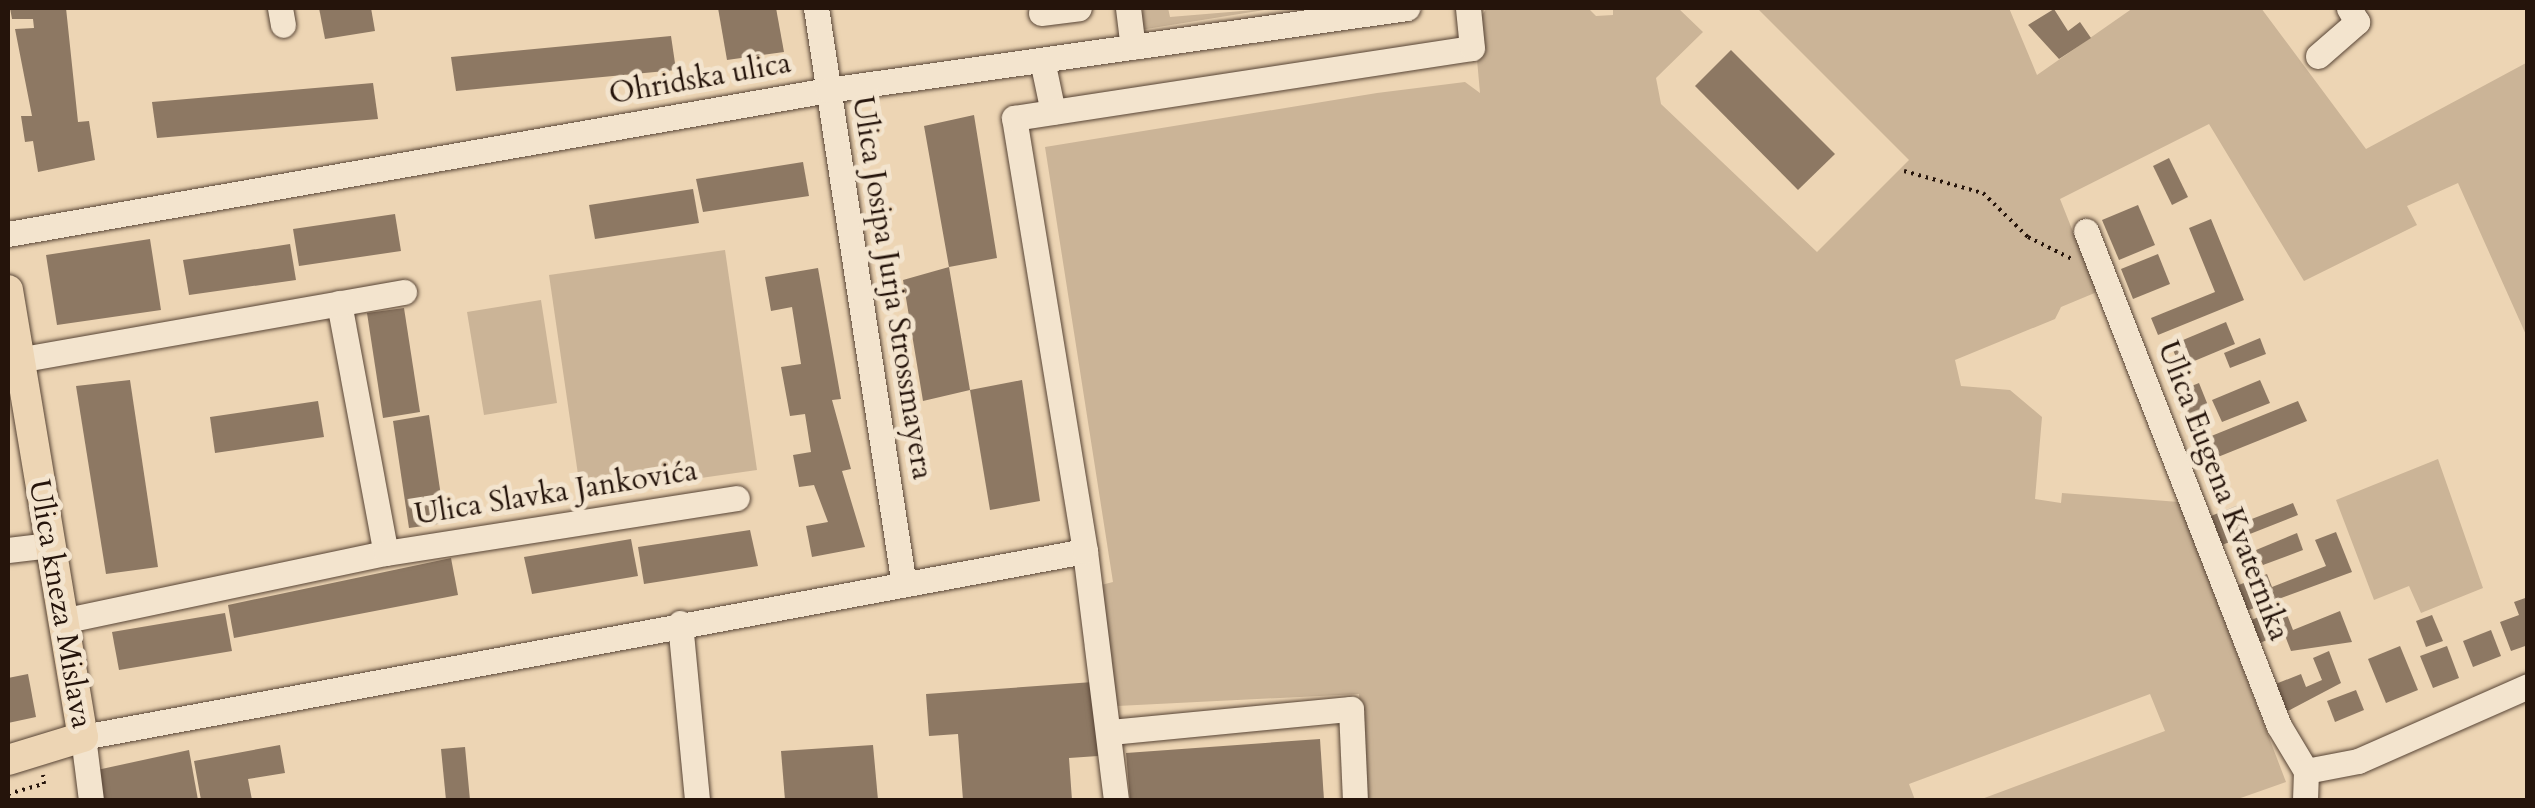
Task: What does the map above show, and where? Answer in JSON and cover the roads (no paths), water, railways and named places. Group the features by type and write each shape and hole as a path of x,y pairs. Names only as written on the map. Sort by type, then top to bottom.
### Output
{"main road":[{"name":"Ulica kneza Mislava","path":"8,290 83,738"},
{"path":"8,760 83,738"}],"street":[{"name":"Ulica Josipa Jurja Strossmayera","path":"816,8 903,579"},
{"path":"1041,13 1079,8"},
{"path":"1128,8 1133,47"},
{"name":"Ohridska ulica","path":"8,234 828,90 1407,8"},
{"path":"1116,800 1085,551 1014,118 1472,48 1468,8"},
{"path":"2318,56 2357,22 2349,8"},
{"path":"1042,60 1053,112"},
{"name":"Ulica Eugena Kvaternika","path":"2086,231 2279,726 2306,771"},
{"path":"18,360 404,292"},
{"name":"Ulica Slavka Jankovića","path":"339,303 386,553"},
{"name":"Ulica Slavka Jankovića","path":"62,621 386,553 738,498"},
{"path":"8,550 50,545"},
{"path":"83,738 903,579 1085,551"},
{"path":"680,622 697,800"},
{"path":"2304,800 2306,771 2358,761 2528,686"},
{"path":"1110,732 1351,709 1355,800"},
{"name":"Ulica kneza Mislava","path":"83,738 91,800"}]}
